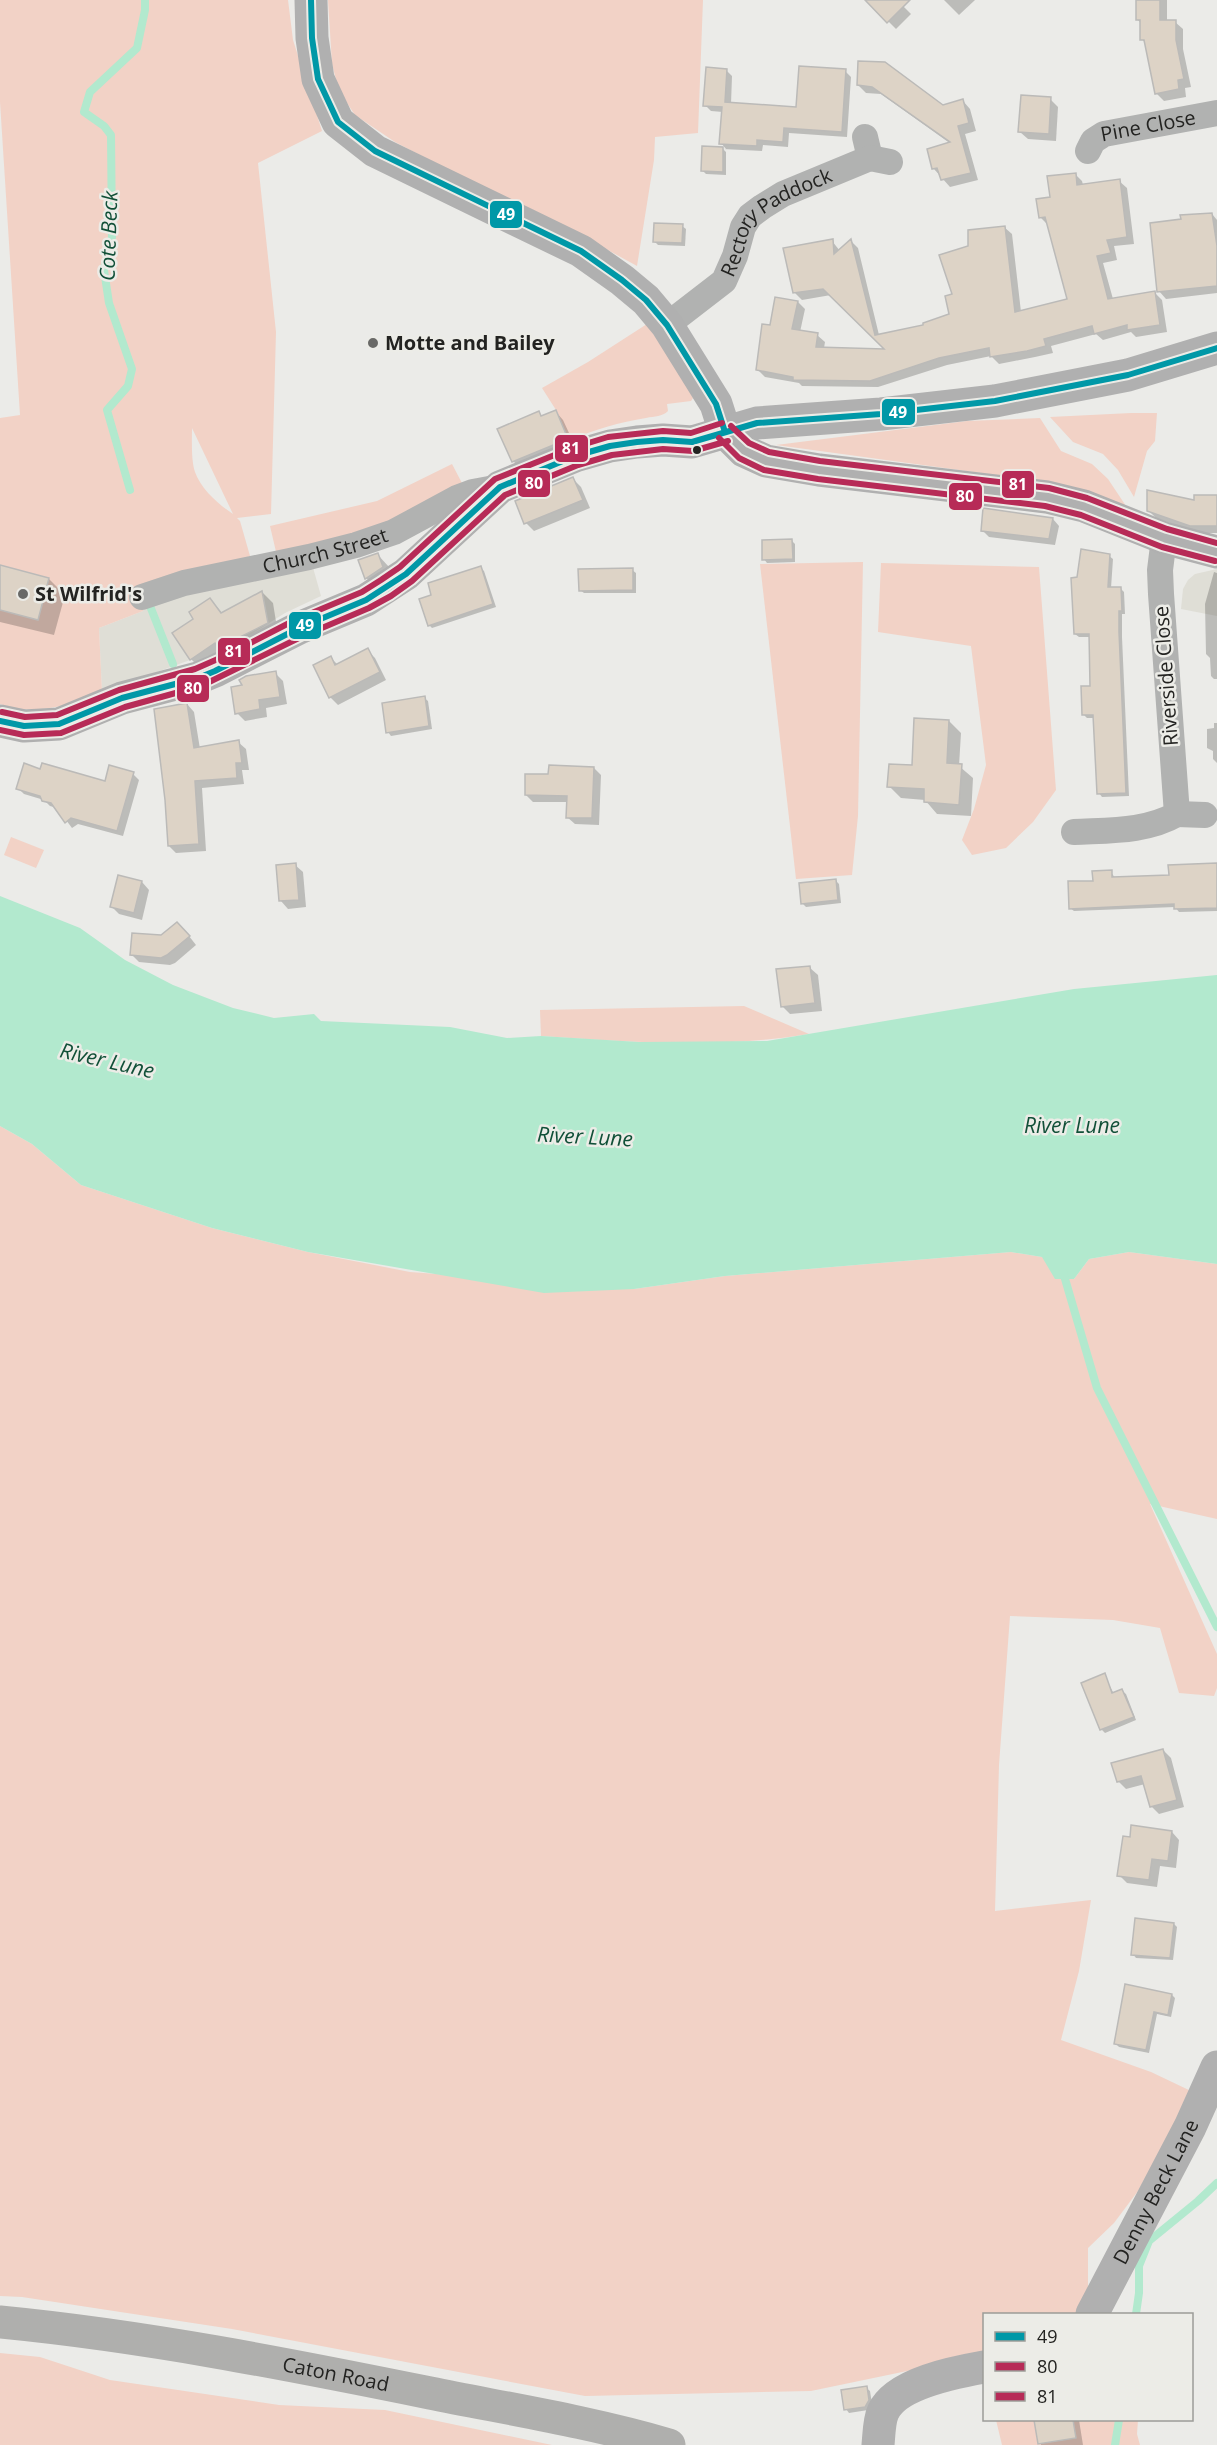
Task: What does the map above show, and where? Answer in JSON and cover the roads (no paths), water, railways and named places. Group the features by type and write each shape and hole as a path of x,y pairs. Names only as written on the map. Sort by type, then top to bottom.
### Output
{"highway":[{"name":"Caton Road","path":"0,2322 160,2343 353,2377 571,2421 669,2445"}],"street":[{"path":"311,0 312,38 318,79 338,122 375,151 416,173 500,210 581,250 646,300 667,325 716,404 725,432 744,451 766,461 819,470 1047,497 1084,506 1164,538 1217,552"},
{"name":"Pine Close","path":"1088,151 1093,141 1104,134 1217,113"},
{"name":"Rectory Paddock","path":"667,325 724,281 735,256 743,227 750,216 783,194 875,152"},
{"path":"0,721 24,726 59,724 122,698 198,678 215,671 264,644 343,611 386,588 406,574 500,487 575,456 610,446 663,440 692,442 757,423 881,414 1004,400 1128,375 1217,348"},
{"name":"Church Street","path":"142,597 184,583 356,545 394,532 457,498 472,492 500,487"},
{"name":"Riverside Close","path":"1164,538 1160,570 1161,594 1176,814"},
{"path":"1074,832 1148,827 1176,814 1205,815"},
{"name":"Denny Beck Lane","path":"1093,2313 1190,2127 1217,2067"},
{"path":"878,2445 882,2413 900,2393 951,2373 983,2367"}],"water":[{"name":"River Lune","path":"0,896 80,928 125,960 173,985 233,1008 274,1018 314,1014 321,1021 450,1027 507,1038 541,1036 639,1042 767,1041 1074,989 1217,975 1217,1264 1129,1252 1089,1259 1074,1279 1055,1279 1042,1257 1011,1252 725,1276 634,1289 544,1293 308,1252 212,1228 81,1185 32,1144 0,1126"}],"waterway":[{"name":"Cote Beck","path":"130,490 107,410 128,386 132,369 109,303 104,270 112,237 111,135 104,126 84,112 90,92 137,48 145,0"},
{"name":"Cote Beck","path":"150,606 173,664"},
{"path":"1063,1272 1097,1388 1217,1627"},
{"path":"1136,2313 1139,2266 1149,2241 1217,2183"},
{"path":"1115,2445 1119,2421"}],"place":[{"name":"Motte and Bailey","path":"373,343"},
{"name":"St Wilfrid's","path":"23,594"}]}
